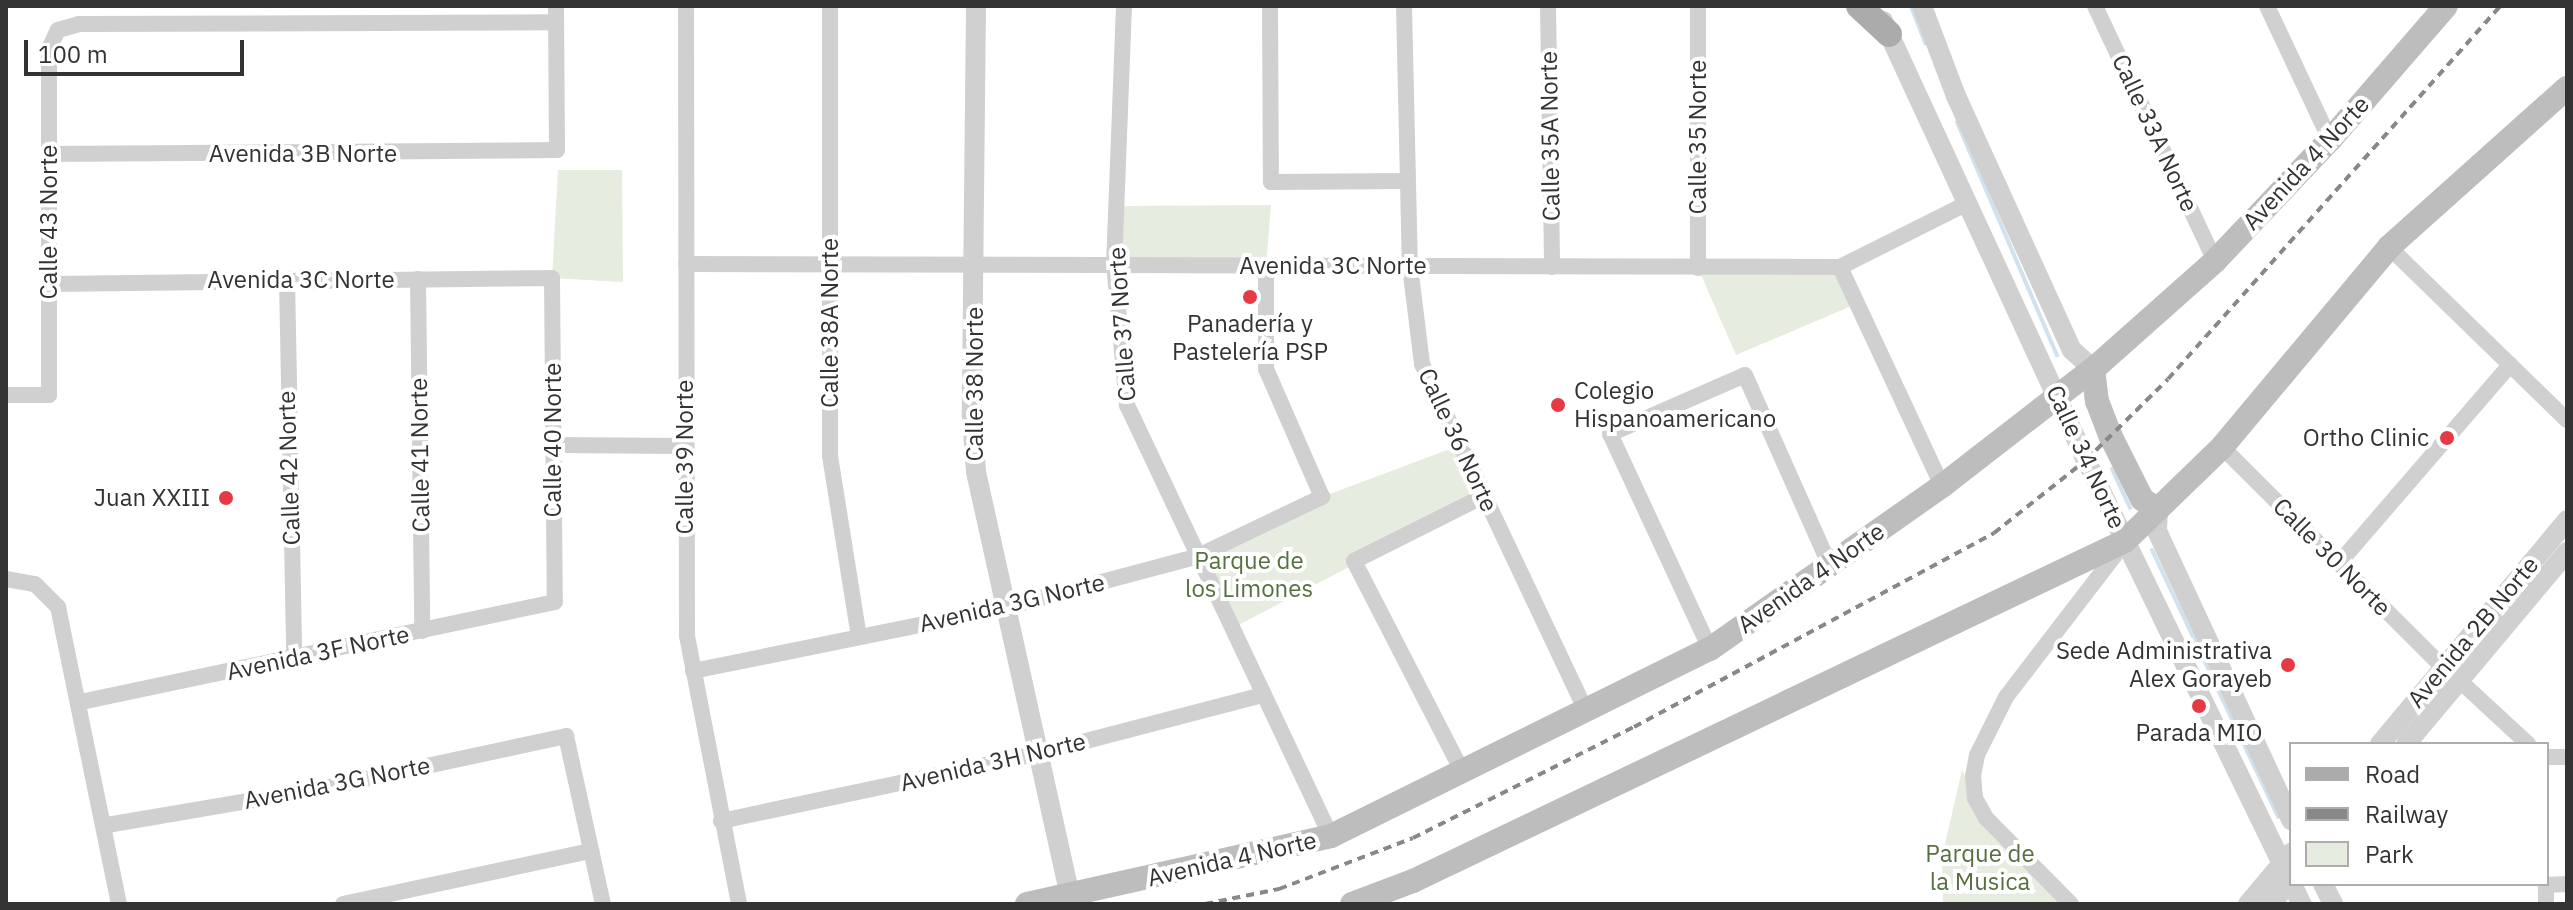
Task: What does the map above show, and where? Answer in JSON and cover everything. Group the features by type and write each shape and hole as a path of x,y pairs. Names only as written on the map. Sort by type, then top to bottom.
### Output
{"main road":[{"path":"1859,6 1889,34"},
{"name":"Avenida 4 Norte","path":"1027,904 1067,901 1331,836 1710,649 1942,486 2093,369 2215,261 2330,140 2446,6"},
{"path":"1352,904 1413,881 2125,541 2222,447 2389,247 2567,88"},
{"path":"2093,369 2097,401 2111,437 2142,499 2158,510"}],"street":[{"name":"Calle 39 Norte","path":"686,6 687,636 739,904"},
{"name":"Calle 38A Norte","path":"830,6 830,456 859,637"},
{"name":"Calle 38 Norte","path":"976,6 975,458 1067,901"},
{"name":"Calle 37 Norte","path":"1124,6 1114,263 1127,405 1196,557 1331,836"},
{"path":"1270,6 1271,182 1406,181"},
{"name":"Calle 36 Norte","path":"1404,6 1410,267 1422,364 1586,711"},
{"name":"Calle 35A Norte","path":"1548,6 1552,267"},
{"name":"Calle 35 Norte","path":"1698,6 1698,268"},
{"name":"Calle 34 Norte","path":"1877,6 1966,204 2125,541 2288,870"},
{"name":"Calle 34 Norte","path":"1922,6 1939,52 2072,350 2093,369"},
{"path":"1936,6 1939,52"},
{"name":"Calle 33A Norte","path":"2095,6 2215,261"},
{"path":"2267,6 2330,140"},
{"name":"Calle 43 Norte","path":"6,395 49,395 49,49 58,30 79,24 556,14"},
{"name":"Avenida 3B Norte","path":"50,154 557,150 556,14"},
{"name":"Avenida 3C Norte","path":"686,264 975,262 1410,267 1840,267 1966,204"},
{"path":"2389,247 2567,420"},
{"name":"Avenida 3G Norte","path":"693,671 1004,608 1196,557 1320,499 1266,369 1266,266"},
{"path":"1840,267 1942,486"},
{"name":"Avenida 3C Norte","path":"49,284 552,278"},
{"name":"Calle 40 Norte","path":"552,278 555,602"},
{"name":"Calle 42 Norte","path":"287,279 294,657"},
{"name":"Calle 41 Norte","path":"418,279 422,631"},
{"path":"2339,563 2510,365"},
{"path":"1710,649 1610,434 1745,375 1830,566"},
{"path":"553,445 685,446"},
{"name":"Calle 30 Norte","path":"2222,447 2443,667"},
{"path":"1463,773 1354,561 1484,496"},
{"name":"Calle 34 Norte","path":"2158,510 2157,531 2289,816"},
{"name":"Avenida 2B Norte","path":"2382,742 2567,520"},
{"path":"2071,904 1986,818 1975,798 1973,776 1977,755 2006,697 2125,541"},
{"name":"Avenida 2B Norte","path":"2408,742 2567,552"},
{"path":"6,579 35,584 58,607 107,825 119,904"},
{"name":"Avenida 3F Norte","path":"81,702 555,602"},
{"path":"2460,681 2526,742"},
{"name":"Avenida 3H Norte","path":"721,821 1036,754 1263,695"},
{"name":"Avenida 3G Norte","path":"107,825 324,788 566,736 591,851"},
{"path":"343,904 591,851 603,904"},
{"path":"2248,904 2288,870"},
{"path":"2271,904 2288,870"},
{"path":"2324,886 2333,904"}],"green space":[{"path":"558,170 622,170 623,282 552,278"},
{"path":"1271,205 1266,266 1114,263 1117,206"},
{"path":"1840,267 1856,304 1736,355 1698,268"},
{"name":"Parque de los Limones","path":"1458,446 1484,496 1231,629 1196,557 1322,497"},
{"name":"Parque de la Musica","path":"1962,770 1975,798 2071,904 1943,904 1942,857"}],"waterway":[{"path":"1911,6 1925,43"},
{"path":"1957,122 2057,355"},
{"path":"2112,469 2130,508"},
{"path":"2152,550 2278,817"}],"railway":[{"path":"1205,904 1279,889 1413,838 1634,727 1994,533 2086,460 2168,379 2500,6"}],"place":[{"name":"Panadería y Pastelería PSP","path":"1250,297"},
{"name":"Colegio Hispanoamericano","path":"1558,405"},
{"name":"Ortho Clinic","path":"2447,438"},
{"name":"Juan XXIII","path":"226,498"},
{"name":"Sede Administrativa Alex Gorayeb","path":"2288,665"},
{"name":"Parada MIO","path":"2199,706"}]}
